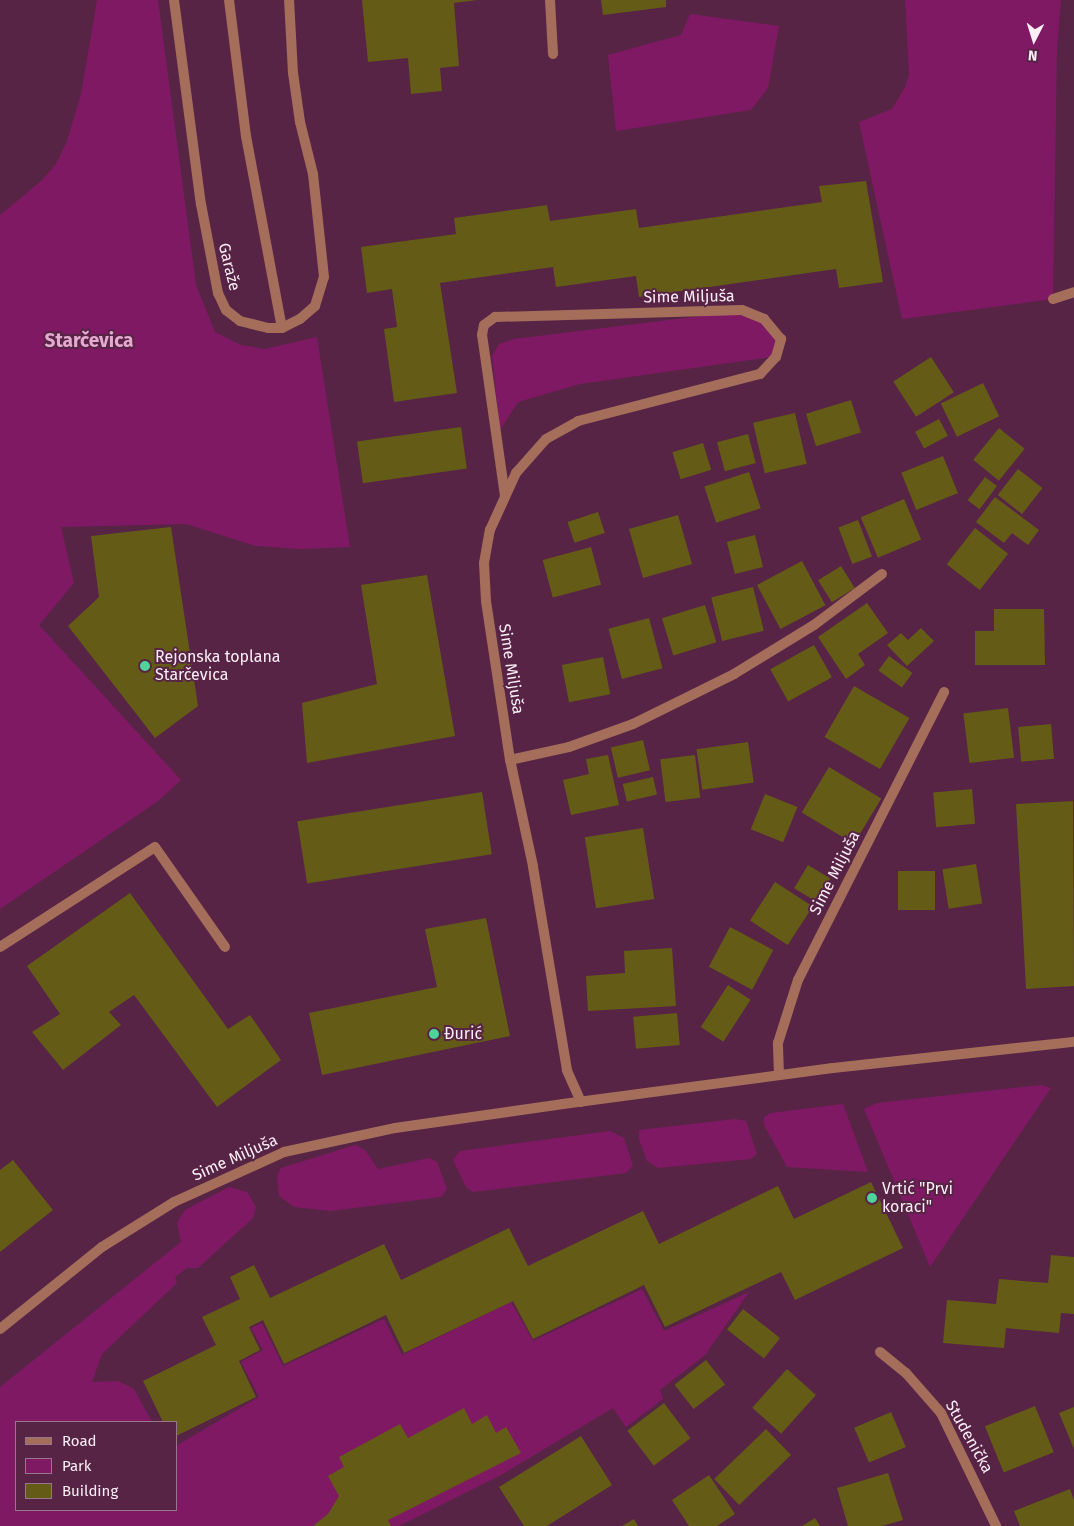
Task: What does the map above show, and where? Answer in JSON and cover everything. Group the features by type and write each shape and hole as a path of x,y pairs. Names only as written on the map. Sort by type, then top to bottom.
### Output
{"street":[{"name":"Garaže","path":"174,0 201,204 218,293 226,310 240,321 259,327 282,328"},
{"path":"229,0 246,136 282,328 300,319 315,306 324,277 313,174 300,122 293,73 289,0"},
{"path":"550,0 553,54"},
{"path":"1053,299 1074,292"},
{"name":"Sime Miljuša","path":"505,496 482,335 484,324 495,317 742,310 764,319 781,339 776,357 760,374 578,421 546,439 529,455 505,496 490,530 484,564 486,601 510,760 533,866 567,1070 580,1102"},
{"path":"510,760 569,747 633,724 726,678 814,625 882,574"},
{"name":"Sime Miljuša","path":"779,1075 778,1043 798,980 944,692"},
{"path":"0,947 155,847 225,947"},
{"name":"Sime Miljuša","path":"0,1329 102,1247 174,1202 284,1152 395,1128 580,1102 779,1075 1074,1042"},
{"name":"Studenička","path":"880,1352 906,1373 941,1413 996,1526"}],"green space":[{"path":"97,0 158,0 196,285 215,332 241,345 265,349 317,337 350,547 302,549 256,546 186,524 61,527 74,583 39,625 181,780 158,801 0,909 0,215 41,181 56,164 67,141 81,94"},
{"path":"905,0 1061,0 1057,48 1053,299 902,319 859,122 892,109 905,87 909,75"},
{"path":"690,14 779,26 768,88 751,110 616,131 608,55 681,35"},
{"path":"742,311 763,323 776,339 771,357 580,384 518,402 500,430 492,356 499,344 514,339"},
{"path":"1041,1085 1051,1088 930,1267 864,1109 877,1103"},
{"path":"843,1104 868,1172 787,1167 764,1125 764,1117 771,1113"},
{"path":"735,1119 746,1121 757,1154 751,1159 658,1168 647,1161 639,1139 639,1130"},
{"path":"610,1131 624,1138 633,1166 626,1173 473,1192 466,1187 453,1160 460,1151"},
{"path":"355,1145 365,1150 378,1169 429,1158 437,1162 447,1189 441,1197 330,1211 294,1207 279,1196 277,1176 281,1168"},
{"path":"229,1187 247,1192 256,1207 253,1218 198,1268 187,1268 175,1277 177,1283 102,1354 92,1382 118,1381 134,1389 151,1421 15,1421 15,1511 178,1511 178,1445 259,1397 241,1362 263,1350 251,1328 262,1323 283,1366 384,1319 402,1355 511,1302 533,1341 642,1289 664,1331 749,1292 705,1355 660,1390 663,1399 626,1427 613,1408 501,1475 399,1526 0,1526 0,1387 181,1242 177,1223 185,1210"}],"building":[{"path":"362,0 477,0 454,3 459,66 440,68 442,91 411,94 408,58 368,62"},
{"path":"601,0 666,0 666,7 603,15"},
{"path":"866,181 883,282 839,288 836,269 639,297 636,276 556,287 553,267 440,283 457,393 394,402 384,329 397,327 392,289 367,293 361,247 456,234 454,218 547,205 550,221 636,209 639,228 822,202 819,186"},
{"path":"931,357 954,392 916,417 893,382"},
{"path":"983,383 999,416 957,437 941,404"},
{"path":"851,400 861,433 816,446 806,414"},
{"path":"795,413 807,464 765,473 753,423"},
{"path":"939,419 948,436 924,448 915,432"},
{"path":"461,427 467,469 363,483 357,442"},
{"path":"999,428 1025,449 999,481 973,460"},
{"path":"748,434 756,463 725,471 717,442"},
{"path":"703,443 711,470 681,479 672,452"},
{"path":"943,456 958,493 916,510 901,473"},
{"path":"1018,469 1042,488 1022,514 998,495"},
{"path":"749,472 761,508 716,523 704,487"},
{"path":"985,477 997,486 980,509 968,500"},
{"path":"995,497 1039,530 1028,545 1012,533 1004,543 976,522"},
{"path":"904,499 921,540 878,558 861,517"},
{"path":"598,512 605,533 574,543 568,522"},
{"path":"678,515 692,564 643,578 629,529"},
{"path":"858,520 872,556 852,564 838,528"},
{"name":"Rejonska toplana Starčevica","path":"171,527 198,706 155,738 68,626 99,597 91,536"},
{"path":"975,528 1008,554 980,590 947,564"},
{"path":"755,535 763,567 735,574 727,542"},
{"path":"591,547 601,585 553,598 543,560"},
{"path":"802,561 825,605 780,629 757,585"},
{"path":"841,566 855,588 832,602 818,580"},
{"path":"427,575 455,736 307,763 302,703 377,684 361,585"},
{"path":"753,587 764,631 722,641 711,597"},
{"path":"867,603 888,633 858,654 865,665 846,679 818,637"},
{"path":"705,605 716,642 673,655 662,618"},
{"path":"994,609 1044,609 1045,665 975,665 975,631 994,631"},
{"path":"649,618 662,668 622,679 608,629"},
{"path":"921,628 934,641 907,666 887,645 901,633 908,640"},
{"path":"814,645 832,677 788,702 770,669"},
{"path":"889,656 912,673 902,688 878,671"},
{"path":"603,657 610,694 569,702 562,665"},
{"path":"854,686 909,718 880,769 824,737"},
{"path":"1008,708 1014,758 969,763 963,713"},
{"path":"1051,724 1054,759 1021,762 1018,727"},
{"path":"643,740 650,770 618,778 611,747"},
{"path":"748,742 754,783 702,790 697,749"},
{"path":"608,755 619,805 571,815 563,780 589,774 586,759"},
{"path":"695,755 700,798 666,802 660,759"},
{"path":"829,767 881,798 854,844 802,812"},
{"path":"653,777 657,795 627,802 623,784"},
{"path":"972,789 975,824 936,827 933,792"},
{"path":"482,792 492,854 307,883 297,821"},
{"path":"765,794 797,807 783,842 751,829"},
{"path":"1073,801 1074,986 1026,989 1016,804"},
{"path":"643,828 654,899 596,908 585,837"},
{"path":"976,864 982,904 949,909 942,869"},
{"path":"808,865 830,878 816,902 794,888"},
{"path":"898,871 935,871 935,910 898,910"},
{"path":"775,882 813,907 788,945 750,921"},
{"path":"130,893 228,1029 250,1015 281,1060 217,1107 134,995 109,1012 121,1025 63,1070 32,1032 60,1014 27,966"},
{"path":"486,918 510,1036 322,1075 309,1013 437,987 425,929"},
{"path":"730,927 773,950 752,990 709,967"},
{"path":"672,948 676,1006 588,1011 586,976 625,973 624,951"},
{"path":"728,985 751,1000 723,1042 701,1027"},
{"path":"677,1013 680,1045 636,1049 633,1017"},
{"path":"13,1160 53,1210 0,1252 0,1170"},
{"path":"871,1182 903,1248 795,1300 781,1272 665,1327 644,1285 533,1339 513,1301 404,1353 386,1315 284,1364 263,1320 249,1327 260,1350 239,1361 256,1397 178,1435 178,1421 163,1421 143,1381 216,1345 202,1317 240,1299 230,1277 254,1265 270,1298 384,1244 401,1280 509,1228 528,1266 643,1211 659,1244 778,1186 794,1219"},
{"path":"1051,1255 1074,1257 1074,1314 1061,1313 1059,1333 1006,1328 1004,1348 943,1343 947,1300 996,1304 999,1279 1048,1283"},
{"path":"743,1309 780,1338 764,1358 727,1329"},
{"path":"706,1360 725,1384 694,1409 674,1385"},
{"path":"787,1369 816,1395 781,1434 752,1408"},
{"path":"664,1403 690,1438 654,1466 627,1431"},
{"path":"1035,1406 1054,1452 1004,1473 985,1426"},
{"path":"1074,1407 1074,1449 1059,1413"},
{"path":"464,1408 472,1424 487,1415 496,1433 506,1427 521,1453 388,1520 391,1526 313,1526 328,1514 339,1496 328,1476 344,1467 339,1457 400,1424 408,1438"},
{"path":"891,1412 906,1447 869,1463 854,1428"},
{"path":"766,1429 791,1455 739,1505 714,1479"},
{"path":"581,1436 612,1485 547,1526 524,1526 499,1487"},
{"path":"888,1473 903,1520 882,1526 848,1526 837,1488"},
{"path":"709,1475 735,1514 717,1526 689,1526 672,1500"},
{"path":"1070,1489 1074,1500 1074,1526 1020,1526 1014,1511"},
{"path":"815,1518 820,1526 802,1526"},
{"path":"634,1519 638,1526 622,1526"}],"place":[{"name":"Rejonska toplana Starčevica","path":"145,666"},
{"name":"Đurić","path":"434,1034"},
{"name":"Vrtić \"Prvi koraci\"","path":"872,1198"}],"district":[{"name":"Starčevica","path":"89,341"}]}
